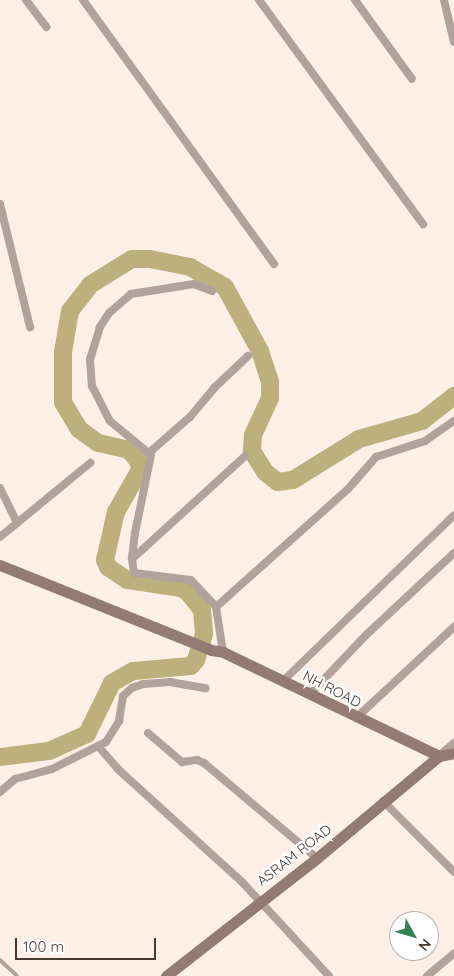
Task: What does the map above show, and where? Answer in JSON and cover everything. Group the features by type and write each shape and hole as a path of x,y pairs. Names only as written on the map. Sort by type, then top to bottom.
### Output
{"main road":[{"name":"NH ROAD","path":"0,566 211,650 223,652 356,718 439,756"},
{"path":"439,756 454,753"},
{"name":"ASRAM ROAD","path":"166,976 258,901 317,858 439,756"}],"street":[{"path":"26,0 46,27"},
{"path":"83,0 274,264"},
{"path":"259,0 423,224"},
{"path":"355,0 412,80"},
{"path":"444,0 454,42"},
{"path":"0,204 30,327"},
{"path":"212,291 194,284 131,294 109,313 100,327 90,358 95,394 110,421 150,452 152,462 132,559 134,573 191,580 216,606 223,652"},
{"path":"150,452 190,417 214,388 248,356"},
{"path":"216,606 348,489 376,457 425,441 454,421"},
{"path":"132,559 245,456"},
{"path":"0,536 90,463"},
{"path":"0,488 17,523"},
{"path":"282,681 454,515"},
{"path":"310,694 366,635 454,553"},
{"path":"356,718 454,627"},
{"path":"0,792 15,779 52,769 98,746 114,731 121,714 123,696 132,688 143,684 170,682 204,688"},
{"path":"148,733 182,762 197,760 204,763 317,858"},
{"path":"439,756 454,743"},
{"path":"98,746 258,901 329,976"},
{"path":"383,801 454,872"},
{"path":"427,976 454,953"}],"lane":[{"path":"0,960 17,976"}],"waterway":[{"path":"0,757 49,751 87,734 112,683 133,671 191,666 196,660 204,633 202,610 188,592 181,588 127,580 108,567 105,560 116,512 140,470 139,462 129,450 98,443 79,429 63,402 63,352 70,311 90,285 132,259 150,259 190,267 225,287 260,351 270,382 270,398 253,435 252,451 265,472 278,482 293,480 359,439 422,421 454,396"}]}
